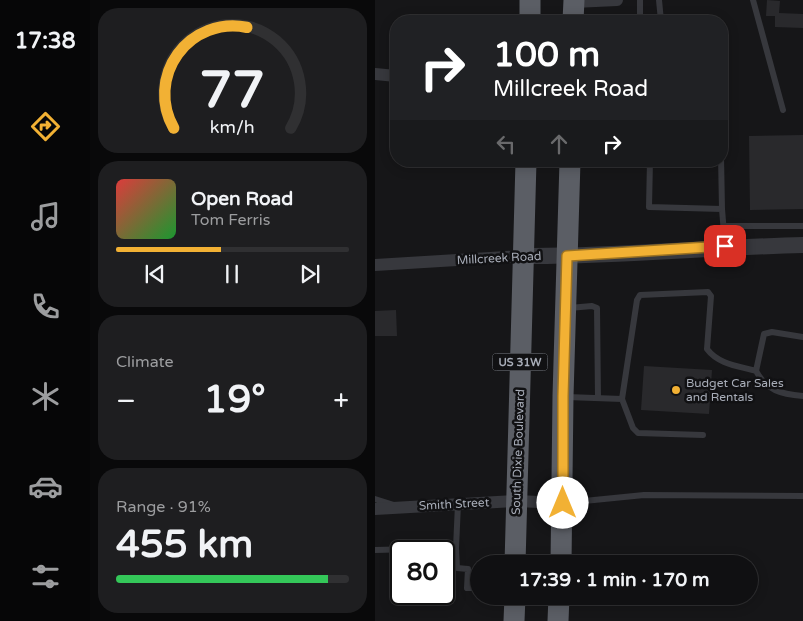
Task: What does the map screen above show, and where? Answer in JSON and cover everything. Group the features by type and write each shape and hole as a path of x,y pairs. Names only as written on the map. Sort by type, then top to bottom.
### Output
{"highway":[{"path":"530,15 531,0"},
{"name":"South Dixie Boulevard","path":"515,555 526,167"},
{"name":"US 31W","path":"561,555 563,396 570,167"},
{"path":"514,621 515,605"},
{"path":"559,605 559,621"}],"street":[{"path":"574,8 617,0"},
{"path":"375,74 390,75"},
{"name":"Millcreek Road","path":"375,265 725,246 803,245"},
{"name":"Smith Street","path":"375,509 516,501 563,503"}],"lane":[{"path":"640,0 640,15"},
{"path":"659,0 660,15"},
{"path":"753,0 783,110"},
{"path":"650,167 649,207 722,209"},
{"path":"721,167 725,246"},
{"path":"723,226 803,226"},
{"path":"703,435 638,433 633,428 621,399 637,300 640,295 708,292 711,296 707,349 712,356 726,363 756,371"},
{"path":"565,308 592,306 597,308 598,398"},
{"path":"803,337 772,332 764,334 756,371 762,382 781,394 803,396"},
{"path":"563,396 621,399"},
{"path":"563,503 644,495 803,496"},
{"path":"375,499 402,507"},
{"path":"458,504 457,568 468,569 467,588 470,588"},
{"path":"375,550 456,548"}],"building":[{"path":"767,0 780,1 779,13 803,14 803,28 775,27 775,16 766,16"},
{"path":"803,135 803,209 750,210 749,136"},
{"path":"396,310 397,336 375,336 375,311"},
{"name":"Budget Car Sales and Rentals","path":"644,366 712,370 709,414 641,410"}],"place":[{"name":"Budget Car Sales and Rentals","path":"676,390"}],"route":[{"path":"563,503 563,396 567,256 725,246"}]}
